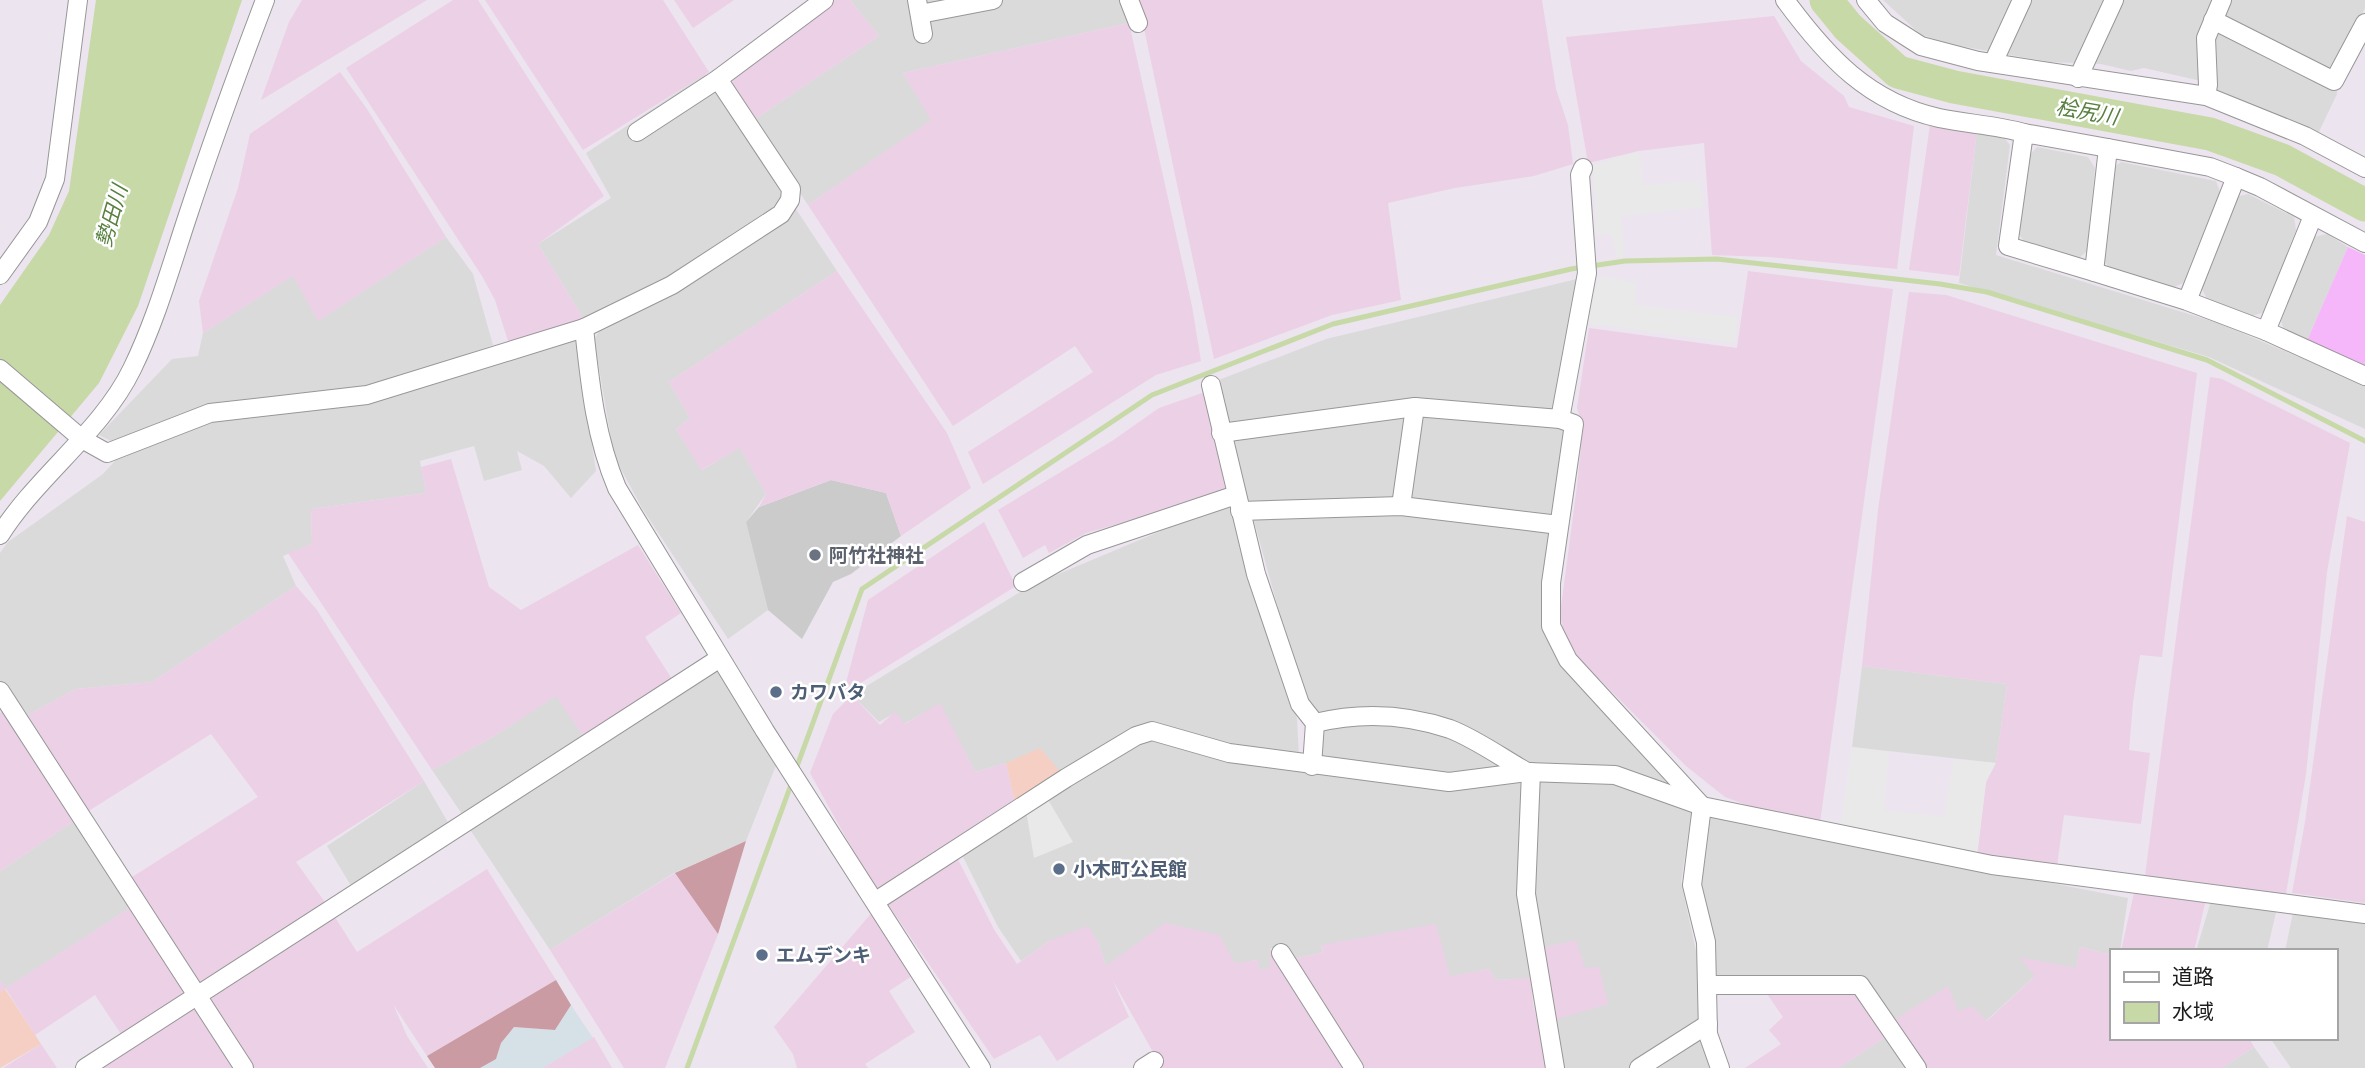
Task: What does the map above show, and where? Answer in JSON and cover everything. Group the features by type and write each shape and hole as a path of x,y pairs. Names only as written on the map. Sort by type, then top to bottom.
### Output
{"street":[{"path":"0,275 38,222 55,179 78,0"},
{"path":"0,535 39,483 80,438 131,372 265,0"},
{"path":"637,132 718,79 824,0"},
{"path":"923,34 918,7 993,0"},
{"path":"1129,0 1138,23"},
{"path":"1785,0 1820,47 1853,77 1886,99 1929,115 2210,167 2236,177 2365,243"},
{"path":"1866,0 1885,23 1921,46 1993,63 2078,78 2101,78 2206,96 2292,130 2365,168"},
{"path":"1882,0 1885,23"},
{"path":"1993,63 2022,0"},
{"path":"2078,78 2114,0"},
{"path":"2206,96 2206,38 2222,0"},
{"path":"2213,20 2334,81 2365,23"},
{"path":"0,369 80,438 107,453 210,413 367,396 584,328 672,285 781,214 790,200 791,188 718,79"},
{"path":"2024,133 2008,246 2187,301 2266,331 2365,376"},
{"path":"2094,272 2108,148"},
{"path":"1560,419 1587,266 1580,175 1583,168"},
{"path":"2187,301 2236,177"},
{"path":"2266,331 2313,216"},
{"path":"584,328 594,414 604,457 617,488 765,731 981,1068"},
{"path":"1211,385 1256,574 1300,704 1315,723 1312,766"},
{"path":"1401,506 1415,407"},
{"path":"1221,433 1415,407 1560,419 1574,424 1551,583 1551,626 1568,660 1702,806 1692,884 1706,942 1708,1034 1720,1068"},
{"path":"1023,582 1087,545 1238,503 1401,506 1559,525"},
{"path":"85,1068 720,658"},
{"path":"0,691 244,1068"},
{"path":"1315,723 1342,717 1403,718 1451,730 1529,772"},
{"path":"876,901 1136,736 1152,731 1228,753 1449,782 1529,772 1615,775 1702,806 1992,865 2365,914"},
{"path":"1529,772 1527,894 1555,1068"},
{"path":"1281,953 1354,1068"},
{"path":"1709,985 1860,985 1917,1068"},
{"path":"1639,1068 1708,1024"}],"shaded area":[{"path":"302,0 427,0 261,100 289,22"},
{"path":"453,0 478,0 604,196 538,244 584,320 509,344 495,300 482,276 346,68"},
{"path":"485,0 663,0 709,72 583,150"},
{"path":"674,0 734,0 693,28"},
{"path":"835,0 850,0 879,36 752,121 731,89 733,79 747,62"},
{"path":"850,0 1120,0 1129,23 903,73 932,120 808,205 752,121 879,36"},
{"path":"1138,0 1542,0 1556,89 1568,125 1573,164 1534,176 1455,188 1388,203 1401,300 1332,315 1214,359"},
{"path":"1883,0 2212,0 2196,36 2201,81 2144,68 2131,71 2101,64 2050,62 1949,44 1920,34"},
{"path":"2231,0 2365,0 2365,8 2336,63 2337,94 2317,136 2279,115 2217,92 2214,41"},
{"path":"1774,16 1801,61 1844,96 1849,107 1914,126 1897,269 1769,257 1712,255 1704,143 1639,151 1588,163 1566,37"},
{"path":"1129,23 1192,306 1201,361 1156,375 983,484 968,452 1093,372 1075,346 953,426 808,205 931,120 903,73"},
{"path":"340,72 367,109 446,237 318,321 293,276 203,333 199,301 238,188 250,134"},
{"path":"705,74 786,189 769,212 658,285 584,320 538,244 611,198 586,153"},
{"path":"1930,125 1977,130 1959,276 1909,270"},
{"path":"1977,130 2001,134 2010,145 1996,255 2218,323 2365,385 2365,429 2209,357 1959,283"},
{"path":"2037,147 2088,157 2095,168 2087,251 2078,259 2027,245 2018,233 2028,157"},
{"path":"1639,151 1643,185 1699,181 1703,207 1621,216 1624,257 1617,258 1612,234 1596,235 1593,165"},
{"path":"2121,162 2216,181 2220,192 2183,283 2172,288 2109,268 2102,258 2111,169"},
{"path":"2248,194 2294,217 2296,230 2265,312 2252,316 2208,301 2201,287 2235,197"},
{"path":"794,206 837,271 669,382 690,418 676,429 702,470 740,447 766,494 746,522 768,610 728,639 642,508 614,456 594,339 601,329"},
{"path":"2327,234 2348,247 2306,343 2285,335 2281,320 2314,237"},
{"path":"446,237 473,274 493,345 362,391 113,442 99,435 172,359 198,356 203,333 294,275 319,320"},
{"path":"837,271 947,433 971,488 901,536 886,493 831,480 759,507 766,494 740,448 701,470 676,429 690,418 669,382"},
{"path":"1748,271 1893,289 1820,823 1760,810 1725,797 1686,766 1577,657 1564,633 1560,615 1583,427 1577,408 1589,328 1737,348"},
{"path":"1599,276 1636,283 1635,305 1738,317 1735,343 1587,323"},
{"path":"1581,278 1553,413 1420,399 1224,427 1216,381 1326,339"},
{"path":"1909,292 1946,295 2197,373 2162,657 2140,655 2133,702 2129,750 2150,753 2141,824 2064,815 2057,866 1977,856 1986,782 1996,763 2007,684 1862,666 1878,510"},
{"path":"575,338 596,471 571,498 544,466 517,451 522,470 484,481 474,446 420,461 426,493 311,509 312,544 283,556 296,586 152,682 76,689 24,717 0,680 0,553 8,542 103,474 123,452 210,417 337,406"},
{"path":"2210,377 2222,379 2350,443 2327,572 2306,774 2286,894 2145,876"},
{"path":"1205,392 1226,493 1086,533 1049,553 1045,545 1023,558 998,510 1112,441 1159,408"},
{"path":"1412,414 1570,426 1545,584 1567,667 1670,786 1454,776 1320,760 1231,438"},
{"path":"451,459 489,587 521,610 638,545 681,613 645,637 672,679 583,736 556,696 491,738 432,770 288,553 312,544 311,509 426,493 421,467"},
{"name":"阿竹社神社","path":"831,480 886,493 901,536 851,574 833,582 802,639 768,610 746,522 759,507"},
{"path":"1230,502 1297,719 1299,756 1224,747 1150,726 1061,773 1006,763 975,772 940,704 904,724 895,713 879,722 852,695 1030,586"},
{"path":"2347,516 2365,522 2365,903 2292,893 2305,822"},
{"path":"984,522 1016,586 843,694 868,600"},
{"path":"296,586 317,610 424,781 296,862 327,905 198,989 129,879 258,797 211,734 87,812 63,771 24,717 76,689 152,682"},
{"path":"718,666 777,763 746,841 674,873 550,950 467,825"},
{"path":"1862,666 2007,684 1996,763 1852,747"},
{"path":"556,695 583,736 464,817 432,770 491,738"},
{"path":"852,695 880,725 895,712 905,724 940,703 975,772 1006,763 1015,803 878,895 810,773 833,714"},
{"path":"5,710 77,819 0,871 0,713"},
{"path":"1149,736 1317,769 1614,782 1692,810 1681,882 1699,965 1705,1021 1631,1068 1563,1068 1554,1020 1585,968 1545,947 1538,978 1495,980 1489,969 1450,977 1321,946 1323,952 1294,959 1286,944 1270,949 1270,969 1259,970 1257,960 1235,964 1106,966 1098,942 1051,940 1021,961 998,927 961,853"},
{"path":"1852,747 1889,752 1884,810 1944,817 1954,759 1996,763 1986,782 1977,856 1840,829"},
{"path":"1040,748 1061,773 1015,803 1006,763"},
{"path":"424,781 450,826 353,889 327,846"},
{"path":"1047,798 1073,842 1034,858 1026,810"},
{"path":"1709,816 2128,898 2120,949 2110,949 2110,955 2080,947 2076,969 2036,975 1986,1021 1958,1012 1893,1021 1863,976 1716,979 1698,886"},
{"path":"77,819 130,908 5,989 0,980 0,871"},
{"path":"746,841 718,934 675,873"},
{"path":"956,856 995,931 1017,964 1051,940 1088,926 1098,942 1106,966 1165,923 1219,935 1235,963 1258,960 1259,970 1270,968 1270,949 1348,1068 1162,1068 1112,979 1129,1017 1057,1061 1040,1035 994,1059 885,900"},
{"path":"487,869 556,980 427,1056 393,1004 407,1036 428,1068 253,1068 204,995 333,914 357,952"},
{"path":"675,873 718,934 665,1068 624,1068 550,950"},
{"path":"2134,893 2206,899 2194,949 2121,949"},
{"path":"2211,901 2277,908 2267,949 2197,949"},
{"path":"130,908 189,993 123,1037 95,995 35,1035 6,989 0,992 0,980 6,988"},
{"path":"875,909 915,974 889,991 915,1032 865,1064 868,1068 797,1068 793,1054 774,1027"},
{"path":"2293,913 2365,924 2365,1068 2291,1068 2271,1040 2337,1040 2337,949 2285,949"},
{"path":"1436,924 1450,976 1489,969 1495,980 1531,978 1533,1003 1548,1068 1363,1068 1294,959 1323,952 1321,945"},
{"path":"1576,940 1585,968 1599,967 1608,1004 1554,1020 1545,947"},
{"path":"2080,947 2110,955 2110,1040 2250,1040 2254,1047 2222,1068 1926,1068 1893,1021 1948,986 1958,1011 1972,1006 1987,1021 2035,976 2019,957 2076,968"},
{"path":"556,980 571,1005 555,1030 514,1027 501,1043 496,1059 480,1068 435,1068 427,1056"},
{"path":"5,989 41,1044 0,1068 0,992"},
{"path":"1858,993 1887,1036 1839,1068 1745,1068 1781,1044 1769,1030 1783,1017 1767,994"},
{"path":"197,1001 239,1068 95,1068"},
{"path":"571,1005 595,1041 589,1041 543,1068 480,1068 483,1063 496,1059 501,1043 514,1027 555,1030"},
{"path":"1887,1036 1908,1068 1839,1068"},
{"path":"594,1037 612,1068 543,1068 589,1040"},
{"path":"1701,1039 1710,1068 1655,1068"},
{"path":"41,1044 57,1068 3,1068"},
{"path":"2254,1047 2269,1068 2222,1068"}],"sand":[{"path":"2348,247 2365,255 2365,368 2306,343"}],"water":[{"name":"勢田川","path":"96,0 242,0 138,306 99,383 0,501 0,305 49,235 69,191"}],"waterway":[{"name":"桧尻川","path":"1826,0 1848,27 1898,72 1954,87 2210,134 2282,160 2365,205"},
{"path":"796,769 862,589 1152,395 1333,324 1571,269 1625,261 1717,259 1940,284 1987,292 2207,360 2365,441"},
{"path":"687,1068 792,782"}],"place":[{"name":"阿竹社神社","path":"815,555"},
{"name":"カワバタ","path":"776,692"},
{"name":"小木町公民館","path":"1059,869"},
{"name":"エムデンキ","path":"762,955"}]}
